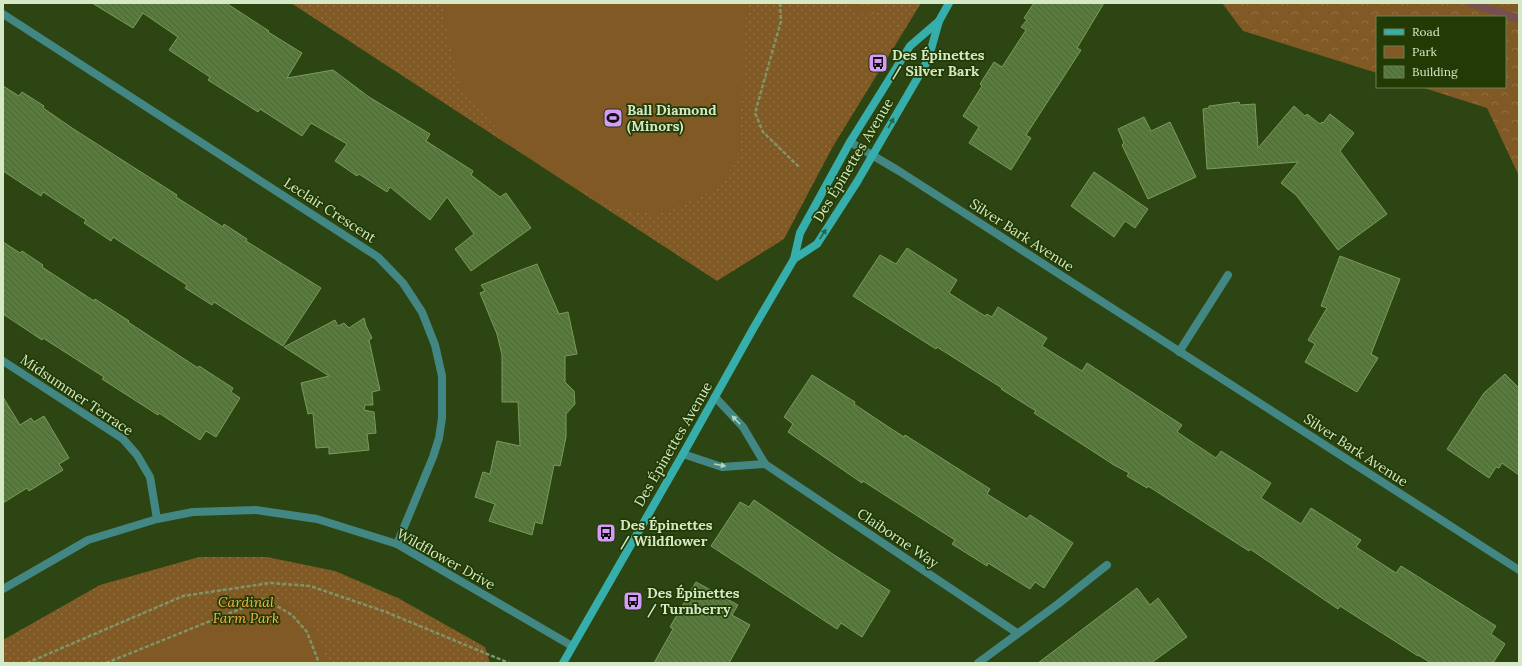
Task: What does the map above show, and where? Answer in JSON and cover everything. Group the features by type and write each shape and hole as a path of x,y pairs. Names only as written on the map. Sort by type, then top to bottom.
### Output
{"street":[{"name":"Des Épinettes Avenue","path":"794,259 816,244 857,182 928,60 939,21 949,3"},
{"name":"Leclair Crescent","path":"3,14 378,257 403,284 422,312 435,345 442,376 442,418 439,438 433,457 397,544"},
{"name":"Des Épinettes Avenue","path":"562,663 794,259 800,233 850,142 910,46 939,21"},
{"name":"Silver Bark Avenue","path":"850,142 899,171 1519,570"},
{"path":"1179,352 1228,275"},
{"name":"Midsummer Terrace","path":"3,361 123,439 137,455 150,477 157,519"},
{"name":"Claiborne Way","path":"715,397 743,427 765,464 1017,633"},
{"path":"683,454 722,467 765,464"},
{"name":"Wildflower Drive","path":"3,589 88,540 157,519 193,512 256,510 317,519 360,531 397,544 572,646"},
{"path":"978,663 1058,604 1107,565"}],"path":[{"path":"780,3 781,21 771,61 755,113 763,132 800,166"},
{"path":"27,663 183,596 270,583 318,588 386,612 509,663"},
{"path":"106,663 265,599 292,615 307,632 319,663"}],"green space":[{"path":"291,3 921,3 832,148 784,239 717,281"},
{"name":"Ball Diamond (Minors)","path":"444,3 747,3 738,160 715,190 658,215 613,208 557,176 512,146 460,89 445,20"},
{"path":"851,3 882,3 873,14 860,14"},
{"path":"1222,3 1519,3 1519,176 1487,108 1424,88 1506,88 1506,16 1376,16 1376,73 1243,31"},
{"name":"Cardinal Farm Park","path":"199,557 267,557 335,571 398,598 485,647 490,663 3,663 3,640 100,585"},
{"path":"252,599 289,602 313,624 328,663 103,663"}],"building":[{"path":"92,3 226,3 302,53 287,78 333,70 369,97 430,134 426,141 473,171 471,175 500,197 506,193 531,228 471,271 455,249 474,234 447,197 430,220 390,187 387,192 359,174 357,176 335,161 347,144 311,123 302,136 260,109 258,112 208,80 210,77 169,50 178,37 143,13 133,28"},
{"path":"1034,3 1104,3 1077,48 1081,50 1026,135 1031,138 1011,170 969,143 979,127 963,116 982,86 980,84 994,62 1002,67 1026,30 1021,27 1027,20 1024,18"},
{"path":"3,86 19,96 22,92 44,106 43,108 75,130 177,195 176,197 223,227 224,224 247,239 246,241 321,288 283,346 214,302 212,305 185,288 187,285 113,237 111,241 84,223 86,220 43,192 41,196 3,171"},
{"path":"1239,102 1240,105 1255,104 1258,148 1294,106 1305,116 1307,114 1320,124 1322,122 1323,123 1330,114 1354,133 1340,151 1387,214 1338,250 1296,195 1281,183 1298,162 1207,169 1203,109 1209,108 1209,106"},
{"path":"1144,117 1151,131 1170,122 1196,177 1148,199 1122,145 1124,143 1118,129"},
{"path":"1094,172 1148,209 1135,228 1125,221 1114,237 1071,206"},
{"path":"3,242 20,253 22,251 43,265 42,267 94,301 95,299 198,368 199,366 233,388 231,392 240,398 216,437 206,431 200,440 159,413 158,415 102,379 104,377 43,338 42,340 3,314"},
{"path":"907,248 957,280 949,293 985,316 987,314 992,317 998,307 1047,338 1042,346 1082,371 1087,363 1182,425 1177,432 1216,458 1221,451 1271,483 1261,498 1301,524 1311,508 1361,540 1356,547 1396,573 1401,566 1496,626 1491,634 1505,644 1493,663 1431,663 1418,656 1340,606 1338,609 1250,549 1249,551 1148,486 1147,488 1127,476 1129,473 1114,465 1034,413 1036,411 1001,389 1002,388 937,347 936,349 853,296 880,255 896,264"},
{"path":"1340,256 1400,279 1371,354 1378,358 1357,392 1305,362 1315,344 1308,340 1327,308 1321,306"},
{"path":"537,264 559,314 568,312 577,354 565,356 565,382 574,391 575,404 566,414 566,437 560,466 554,465 542,524 535,522 532,535 489,521 495,504 475,497 483,472 490,474 497,441 520,446 518,402 502,402 502,355 497,334 480,293 485,291 481,285"},
{"path":"364,318 372,338 369,340 380,390 372,392 373,405 365,405 364,410 374,412 376,433 367,434 369,450 329,454 329,447 316,448 313,413 308,414 301,383 329,376 284,347 335,320 338,326 344,323 349,328"},
{"path":"1505,374 1519,388 1519,475 1502,463 1499,468 1496,467 1489,478 1447,449 1484,393"},
{"path":"812,375 855,402 854,404 904,437 905,435 990,489 987,494 1027,519 1030,515 1073,543 1044,588 1035,582 1030,589 988,563 987,566 952,544 955,540 863,481 862,483 788,432 793,424 784,417"},
{"path":"3,397 20,425 31,418 34,422 44,416 69,458 59,464 63,470 29,491 27,488 3,503"},
{"path":"754,500 831,553 890,591 862,637 841,623 837,629 711,546 740,502 749,507"},
{"path":"696,582 738,605 732,615 750,625 729,663 654,663 673,629 670,627"},
{"path":"1137,588 1150,605 1158,598 1187,637 1151,663 1038,663"}],"waterway":[{"path":"1471,3 1519,19"}],"place":[{"name":"Des Épinettes / Silver Bark","path":"878,63"},
{"name":"Ball Diamond (Minors)","path":"613,118"},
{"name":"Des Épinettes / Wildflower","path":"606,533"},
{"name":"Des Épinettes / Turnberry","path":"633,601"}]}
